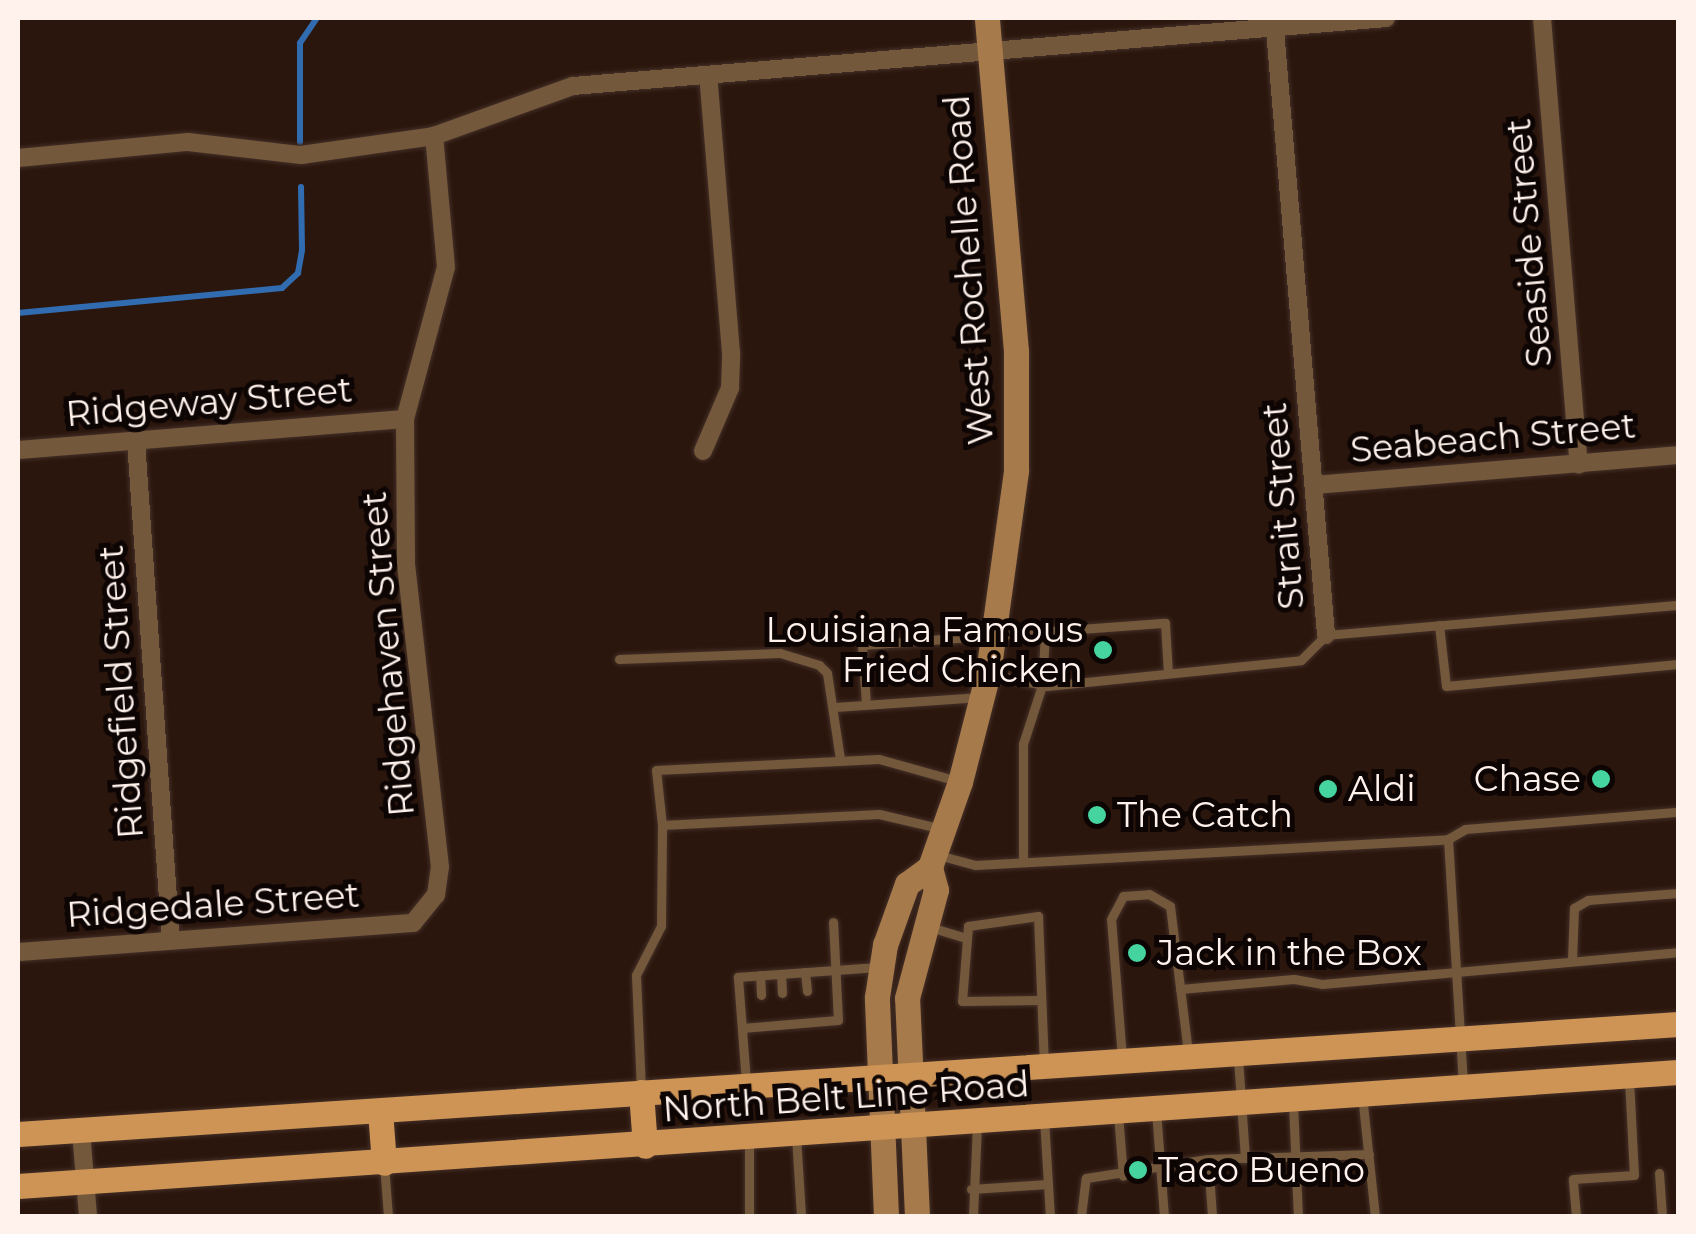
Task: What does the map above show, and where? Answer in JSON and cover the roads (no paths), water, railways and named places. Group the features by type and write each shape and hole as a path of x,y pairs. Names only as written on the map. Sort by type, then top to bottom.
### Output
{"main road":[{"name":"North Belt Line Road","path":"18,1134 1238,1049 1678,1024"},
{"name":"North Belt Line Road","path":"18,1186 977,1124 1678,1072"},
{"path":"641,1092 644,1146"},
{"path":"380,1111 384,1163"}],"street":[{"name":"West Rochelle Road","path":"916,1216 908,998 936,890 932,861 960,782 994,637 1018,404 987,18"},
{"path":"18,158 188,142 301,154 434,136 572,86 1274,23 1386,18"},
{"name":"Seaside Street","path":"1542,18 1580,464"},
{"name":"Strait Street","path":"1274,23 1326,635"},
{"path":"703,451 730,388 731,353 708,74"},
{"name":"Ridgehaven Street","path":"413,923 436,895 440,867 406,566 405,420 446,267 434,136"},
{"name":"Ridgeway Street","path":"18,450 405,420"},
{"name":"Ridgefield Street","path":"136,442 171,938"},
{"name":"Seabeach Street","path":"1314,486 1678,456"},
{"name":"West Rochelle Road","path":"886,1216 878,1075 882,966 906,884 932,861"},
{"name":"Ridgedale Street","path":"18,952 413,923"},
{"path":"81,1131 88,1216"}],"lane":[{"name":"Strait Street","path":"1326,635 1678,605"},
{"path":"866,704 862,645 1165,624 1168,674"},
{"path":"1440,624 1446,686 1678,664"},
{"path":"1024,861 1024,744 1042,685 1044,633"},
{"path":"835,707 985,685 1042,685 1300,660 1326,635"},
{"path":"619,658 780,653 828,673 840,759"},
{"path":"641,1092 636,975 661,926 662,825 656,770 879,758 960,782"},
{"path":"932,861 975,865 1448,839 1465,829 1678,812"},
{"path":"662,825 879,814 943,829"},
{"path":"1448,839 1463,1088"},
{"path":"1572,960 1574,908 1588,900 1678,893"},
{"path":"1122,1058 1111,919 1124,896 1149,894 1170,906 1188,1053"},
{"path":"1041,1000 962,1001 968,926 1038,916 1044,1063"},
{"path":"742,1028 784,1020 838,1020 832,922"},
{"path":"924,925 966,938"},
{"path":"1180,989 1294,979 1348,982 1456,967 1678,952"},
{"path":"746,1085 738,977 882,966"},
{"path":"806,972 807,991"},
{"path":"781,974 782,994"},
{"path":"760,975 761,995"},
{"path":"1238,1049 1245,1158"},
{"path":"1576,1216 1573,1179 1634,1175 1629,1076"},
{"path":"1362,1096 1375,1216"},
{"path":"1292,1101 1298,1216"},
{"path":"1156,1110 1164,1216"},
{"path":"1118,1113 1123,1176"},
{"path":"1044,1118 1050,1216"},
{"path":"973,1216 971,1189 977,1124"},
{"path":"796,1136 801,1216"},
{"path":"748,1138 750,1216"},
{"path":"1081,1216 1086,1178 1123,1176 1208,1159 1368,1154"},
{"path":"1208,1159 1212,1216"},
{"path":"384,1163 388,1216"},
{"path":"1659,1173 1662,1216"},
{"path":"971,1189 1048,1184"}],"waterway":[{"path":"300,142 300,43 317,18"},
{"path":"18,313 282,288 298,273 302,250 301,187"}],"place":[{"name":"Louisiana Famous Fried Chicken","path":"1103,650"},
{"name":"Chase","path":"1601,779"},
{"name":"Aldi","path":"1328,789"},
{"name":"The Catch","path":"1097,815"},
{"name":"Jack in the Box","path":"1137,953"},
{"name":"Taco Bueno","path":"1138,1170"}]}
